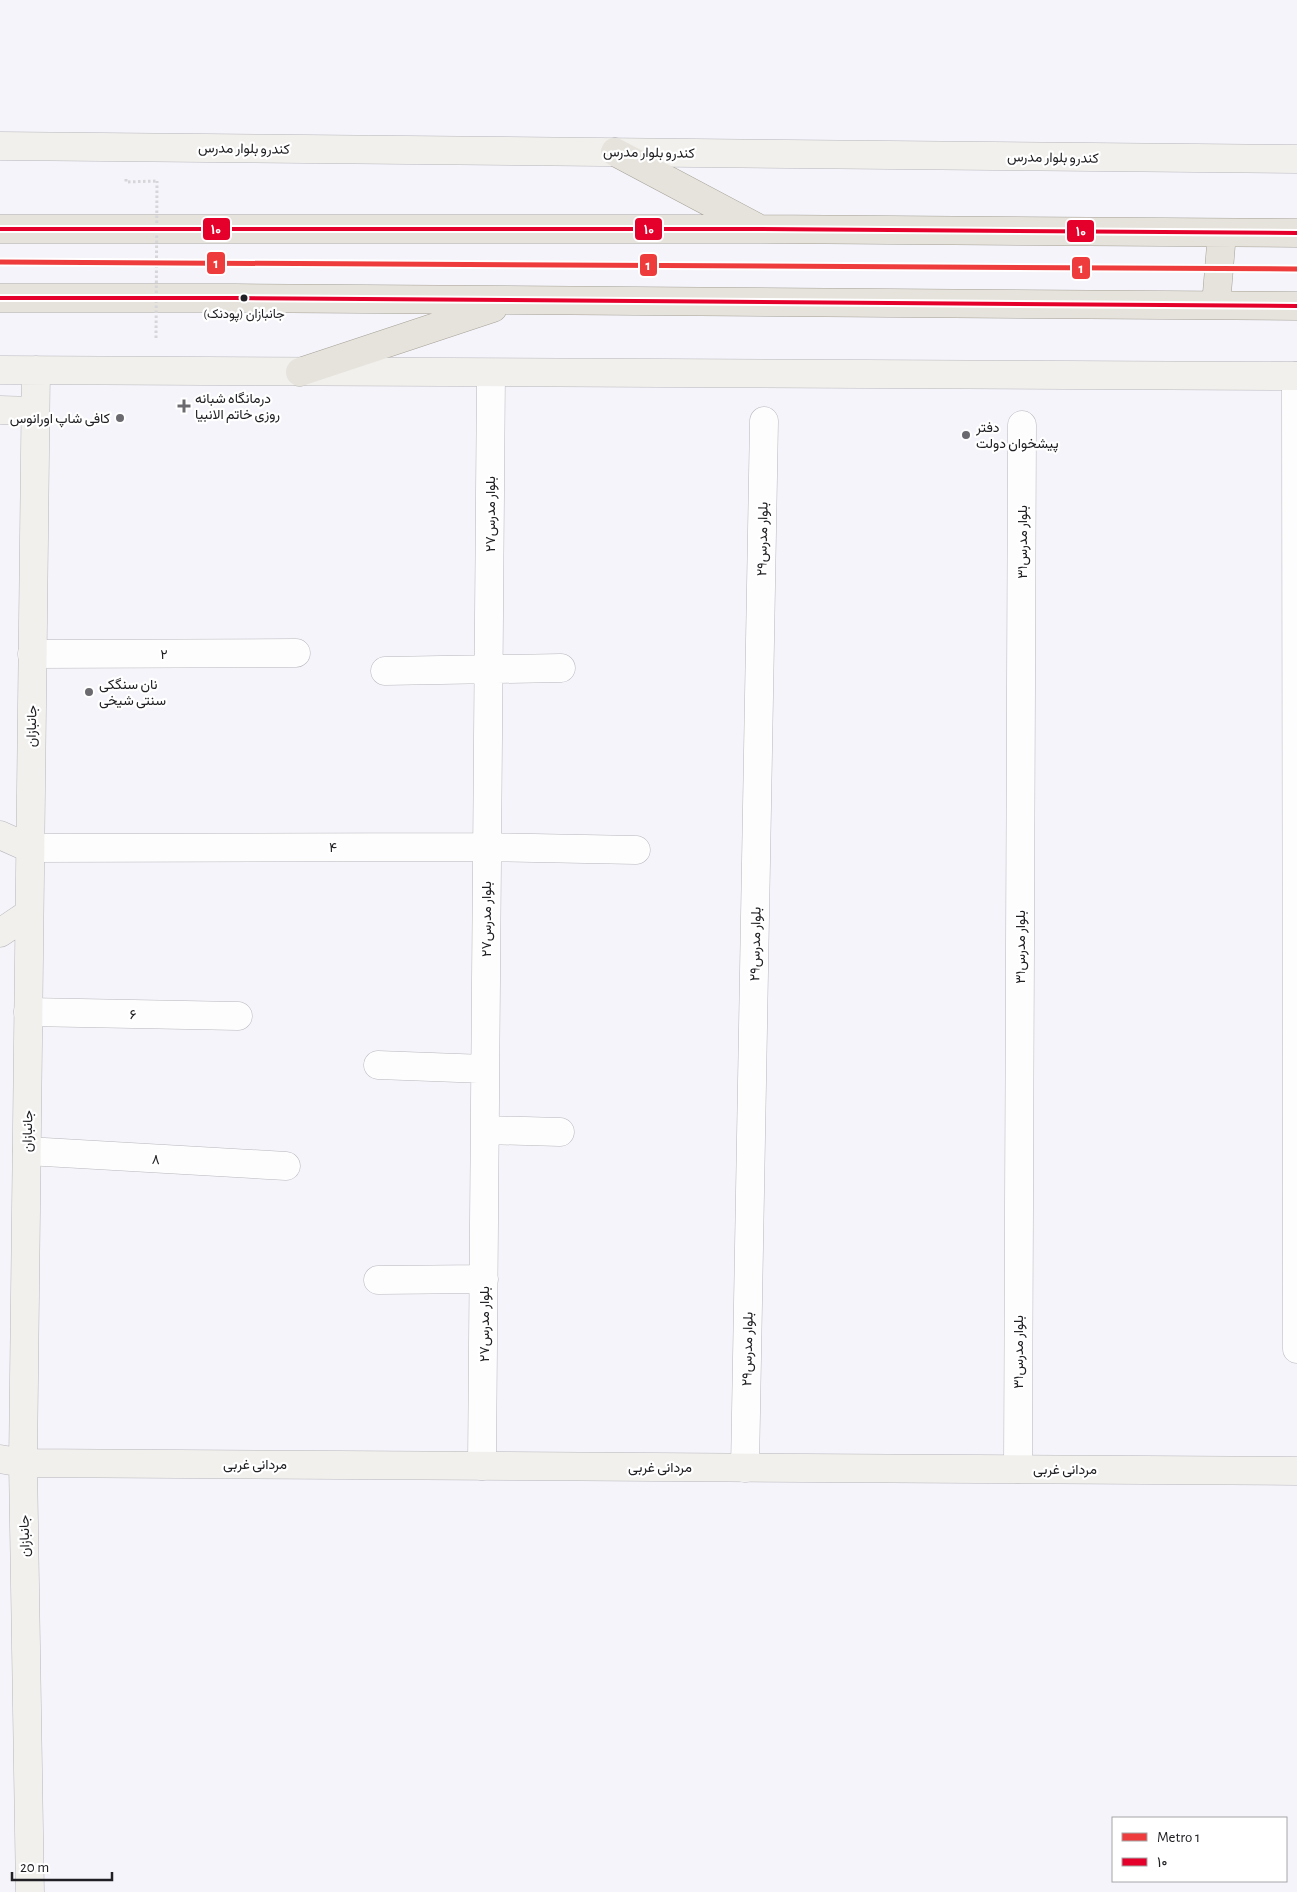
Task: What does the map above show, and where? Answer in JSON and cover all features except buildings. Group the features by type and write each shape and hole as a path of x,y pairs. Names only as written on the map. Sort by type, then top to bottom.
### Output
{"main road":[{"path":"615,152 762,229"},
{"path":"0,229 762,229 1297,233"},
{"path":"1216,305 1222,233"},
{"path":"0,298 1297,306"},
{"path":"300,372 515,301"}],"street":[{"name":"کندرو بلوار مدرس","path":"0,146 1297,159"},
{"path":"0,370 1297,376 1297,1349"},
{"name":"جانبازان","path":"30,1892 11,1461 27,1151 28,914 36,370"},
{"name":"بلوار مدرس۲۷","path":"482,1466 491,373"},
{"path":"0,410 35,411"},
{"name":"۲۹بلوار مدرس","path":"745,1468 764,421"},
{"name":"بلوار مدرس۳۱","path":"1018,1469 1022,425"},
{"name":"۲","path":"32,654 296,653"},
{"path":"385,672 561,668"},
{"path":"0,834 29,848"},
{"name":"۴","path":"29,848 487,847 636,850"},
{"path":"0,933 28,914"},
{"name":"۶","path":"28,1012 238,1016"},
{"path":"378,1065 485,1068"},
{"path":"485,1130 560,1132"},
{"name":"۸","path":"27,1151 286,1166"},
{"path":"378,1280 484,1279"},
{"name":"مردانی غربی","path":"11,1461 1297,1471"}],"path":[{"path":"156,338 157,181"}],"metro line":[{"name":"1","path":"0,262 1297,269"}],"transit line":[{"name":"۱۰","path":"0,229 762,229 1297,233"},
{"name":"۱۰","path":"0,298 1297,306"}],"place":[{"name":"جانبازان (پودنک)","path":"244,298"},
{"name":"درمانگاه شبانه روزی خاتم الانبیا","path":"184,406"},
{"name":"کافی شاپ اورانوس","path":"120,418"},
{"name":"دفتر پیشخوان دولت","path":"966,435"},
{"name":"نان سنگکی سنتی شیخی","path":"89,692"}]}
